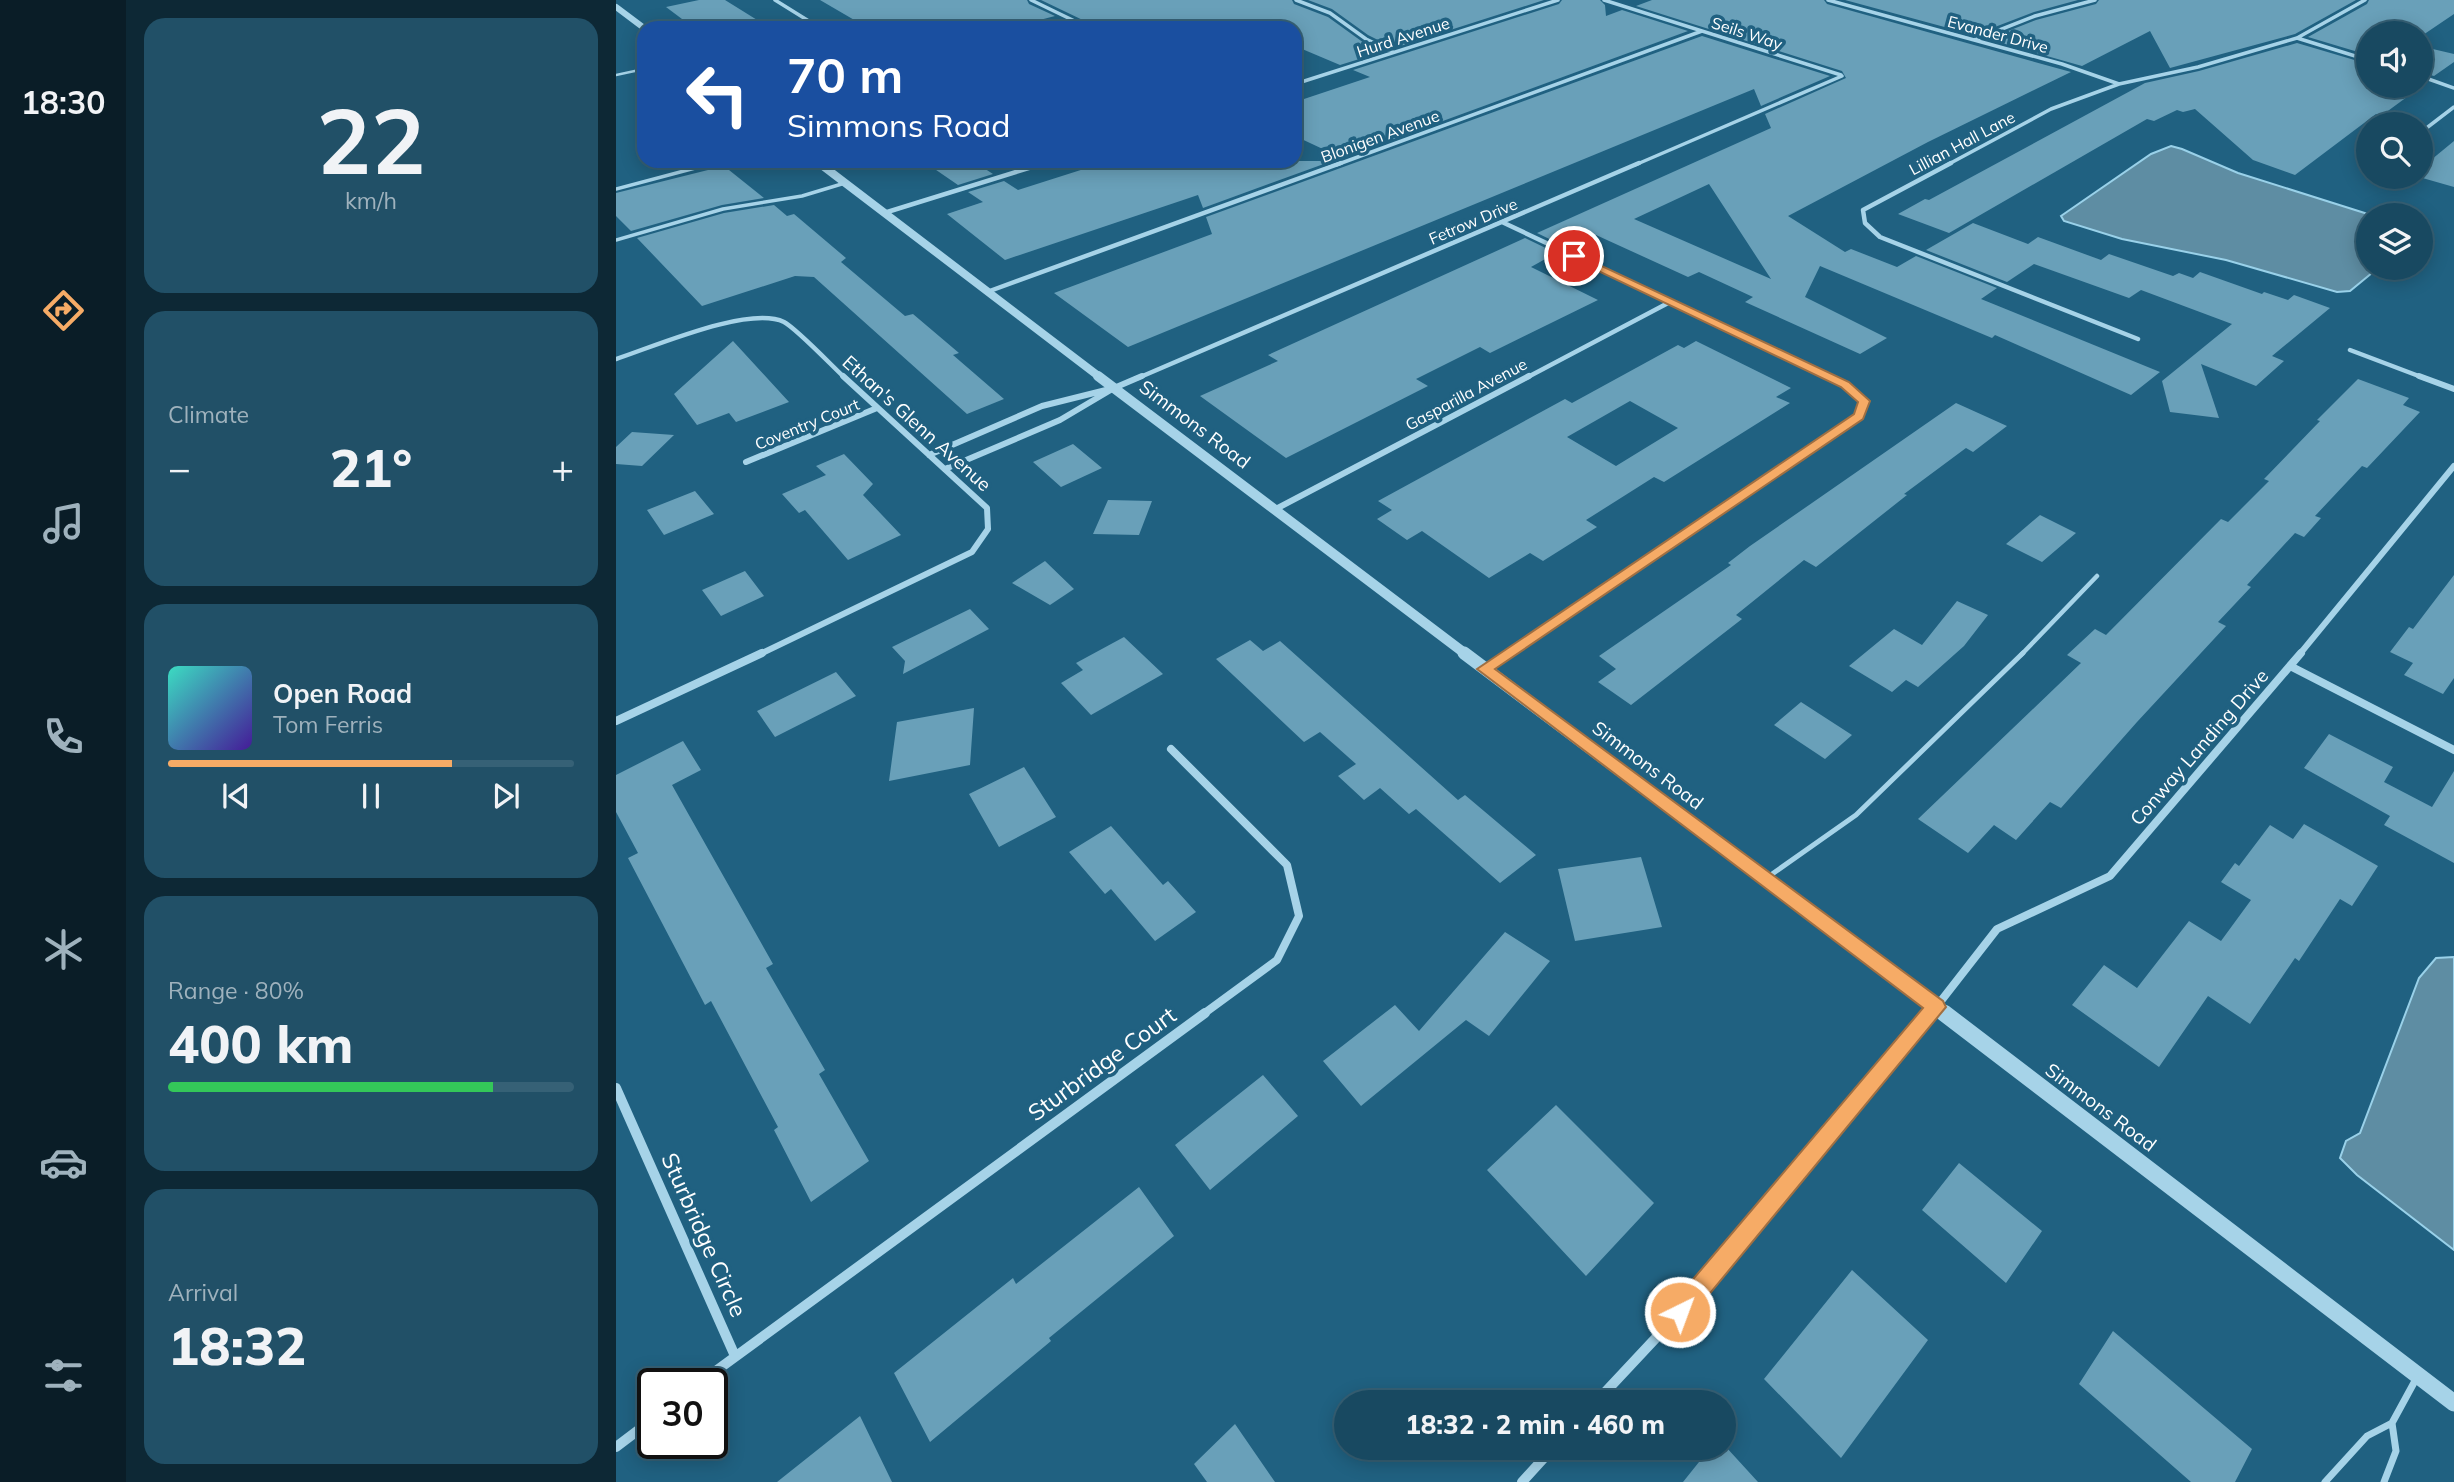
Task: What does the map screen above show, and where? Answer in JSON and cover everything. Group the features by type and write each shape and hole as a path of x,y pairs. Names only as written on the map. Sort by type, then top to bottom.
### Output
{"street":[{"path":"775,0 809,21"},
{"path":"1031,0 1074,21"},
{"path":"1296,0 1330,13 1366,39 1394,52"},
{"name":"Hurd Avenue","path":"1302,82 1558,0"},
{"name":"Seils Way","path":"1604,0 1842,76"},
{"name":"Evander Drive","path":"1828,0 2062,64 2119,84"},
{"path":"1974,40 2035,16 2095,0"},
{"name":"Lillian Hall Lane","path":"2138,339 1880,237 1865,223 1863,210 2051,109 2119,84 2198,67 2297,38 2365,0"},
{"path":"616,7 637,23"},
{"name":"Blonigen Avenue","path":"987,292 1702,31"},
{"path":"2297,38 2356,56"},
{"name":"Fetrow Drive","path":"1114,388 1842,76"},
{"path":"2433,81 2454,88"},
{"path":"2433,123 2454,107"},
{"name":"Simmons Road","path":"826,168 1484,669 1936,1007 2454,1403"},
{"path":"884,213 1027,168"},
{"path":"1484,669 1859,416 1864,401 1845,384 1502,222"},
{"name":"Gasparilla Avenue","path":"1274,510 1670,302"},
{"name":"Ethan's Glenn Avenue","path":"616,359 723,323 754,318 784,322 987,508 988,530 972,552 935,572 616,721"},
{"path":"2350,351 2454,389"},
{"path":"929,455 1042,406 1114,388"},
{"path":"945,470 1060,420 1114,388"},
{"name":"Coventry Court","path":"747,462 877,408"},
{"name":"Conway Landing Drive","path":"1607,1390 1697,1294 1936,1007 1997,929 2110,876 2290,666 2454,466"},
{"path":"2290,666 2454,750"},
{"name":"Sturbridge Court","path":"735,1356 1277,960 1299,916 1287,865 1171,749"},
{"name":"Sturbridge Circle","path":"616,1088 735,1356"},
{"path":"719,1368 735,1356"},
{"path":"616,1447 637,1431"},
{"path":"1521,1482 1542,1460"}],"lane":[{"path":"616,75 637,70"},
{"path":"616,189 695,168"},
{"path":"616,240 723,209 802,195 845,183"},
{"path":"1765,879 1856,815 2055,622 2097,576"},
{"path":"2325,1482 2367,1436 2392,1423 2418,1376"},
{"path":"2384,1482 2396,1451 2392,1423"}],"water":[{"path":"2171,146 2182,149 2238,173 2356,210 2356,280 2363,280 2350,291 2337,292 2226,260 2122,239 2064,221 2061,216 2151,154"},
{"path":"2454,957 2454,1250 2357,1175 2340,1158 2346,1141 2360,1133 2419,978 2436,958"}],"building":[{"path":"699,0 725,0 759,21 685,21 666,7"},
{"path":"820,0 1027,0 1029,4 1055,16 1036,21 856,21"},
{"path":"1041,0 1292,0 1294,4 1328,17 1364,43 1382,52 1340,65 1302,49 1302,21 1085,21"},
{"path":"1308,0 1544,0 1394,48 1368,35 1332,9"},
{"path":"1562,0 1600,0 1605,5 1606,16 1622,10 1688,31 1342,158 1302,139 1302,100 1370,77 1353,70 1559,4"},
{"path":"1652,0 1824,0 1827,4 2071,72 1928,142 1788,216 1845,252 1851,249 1897,267 1916,256 1997,288 1981,299 2160,372 2131,395 1995,335 1992,338 1820,266 1805,297 1887,338 1860,354 1745,302 1753,297 1699,272 1688,277 1596,235 1568,248 1537,233 1771,128 1765,114 1846,78 1842,71 1636,6","holes":["1709,184 1771,279 1634,219"]},
{"path":"1845,0 2078,0 2034,12 1974,35"},
{"path":"2099,0 2356,0 2295,34 2170,68 2150,31 2082,66 1988,39 2036,20 2096,4"},
{"path":"2369,0 2454,0 2454,14 2433,28 2433,21 2356,21 2356,51 2308,37 2367,4"},
{"path":"1702,36 1830,76 1761,106 1754,89 1128,347 1054,293 1212,234 1206,217"},
{"path":"2297,43 2356,60 2356,98 2406,98 2386,112 2356,112 2356,129 2295,175 2253,160 2195,109 2183,112 2177,110 2154,121 2147,119 1949,233 1898,214 1925,199 1929,200 2145,83 2199,71"},
{"path":"2433,49 2454,54 2454,62 2434,76"},
{"path":"2454,141 2454,187 2433,181 2433,158"},
{"path":"1302,161 1332,161 1203,208 1198,195 1005,260 947,214 983,202 968,192 1004,181 1018,190 1087,168 1302,168"},
{"path":"716,168 726,168 764,198 722,205 631,231 616,216 616,193"},
{"path":"933,168 984,168 993,174 958,185"},
{"path":"774,205 787,216 794,214 846,258 841,262 905,316 913,314 959,353 953,355 1004,399 967,414 814,277 795,276 702,306 637,238 724,213"},
{"path":"1973,223 2028,244 2038,237 2101,260 2109,254 2173,276 2179,273 2193,278 2200,272 2262,294 2264,292 2288,300 2294,295 2330,308 2272,356 2284,361 2256,386 2201,364 2219,418 2170,412 2162,381 2232,324 2141,290 2129,298 2034,264 2007,282 1926,250"},
{"path":"1525,238 1556,253 1531,267 1598,300 1490,353 1480,347 1416,379 1428,386 1286,458 1200,396 1278,361 1268,355"},
{"path":"733,341 789,402 736,422 729,413 697,425 674,394"},
{"path":"1696,341 1791,388 1776,397 1790,403 1664,482 1654,477 1586,520 1597,527 1543,561 1530,553 1489,578 1422,531 1407,540 1377,519 1392,510 1378,501 1565,399 1572,403 1678,345 1684,348","holes":["1630,401 1678,428 1616,466 1567,437"]},
{"path":"2358,379 2409,398 2403,405 2420,412 2367,468 2362,466 2315,516 2321,518 2304,537 2295,533 2247,585 2251,587 2218,622 2226,626 2061,808 2050,802 2016,840 1994,825 1968,853 1918,819 2081,663 2067,655 2095,629 2106,635 2221,519 2228,522 2269,481 2264,479 2320,421 2317,420"},
{"path":"1956,403 2007,426 1973,452 1966,448 1904,494 1907,495 1816,567 1804,560 1736,615 1742,619 1631,705 1598,682 1616,669 1599,656 1731,565 1728,563 1750,546"},
{"path":"632,432 674,435 642,466 616,464 616,447"},
{"path":"1073,444 1102,468 1061,487 1033,462"},
{"path":"844,454 873,484 863,495 901,535 848,560 805,510 799,513 782,494 826,475 816,466"},
{"path":"695,491 714,514 664,535 647,510"},
{"path":"1108,500 1152,501 1139,535 1093,534"},
{"path":"2040,515 2076,533 2042,562 2006,544"},
{"path":"1045,561 1074,589 1050,605 1012,583"},
{"path":"745,571 764,596 721,616 702,590"},
{"path":"2454,575 2454,678 2443,694 2404,675 2413,663 2390,652 2409,627 2413,629"},
{"path":"1957,601 1988,615 1964,646 1918,687 1906,680 1892,692 1849,666 1894,629 1922,645"},
{"path":"970,609 989,629 903,674 905,661 892,647"},
{"path":"1124,637 1163,674 1091,715 1061,683 1083,670 1076,663"},
{"path":"1250,640 1263,651 1280,641 1458,800 1465,795 1536,855 1500,883 1416,809 1409,814 1380,788 1364,800 1338,776 1356,764 1320,732 1304,742 1216,659"},
{"path":"836,672 856,696 775,737 757,711"},
{"path":"1801,702 1852,735 1825,759 1774,725"},
{"path":"974,708 970,765 889,781 897,722"},
{"path":"2329,734 2393,767 2384,782 2432,807 2454,771 2454,863 2384,825 2390,816 2304,768"},
{"path":"683,741 701,770 672,785 773,964 766,968 825,1070 819,1074 869,1161 811,1202 774,1130 778,1127 711,1001 705,1005 628,858 638,853 616,812 616,775"},
{"path":"1024,767 1056,817 999,847 969,794"},
{"path":"2304,824 2378,866 2352,906 2340,899 2299,961 2295,958 2250,1024 2208,996 2159,1067 2072,1005 2104,965 2137,988 2189,921 2221,941 2251,900 2221,882 2235,863 2239,866 2270,825 2293,839"},
{"path":"1111,826 1163,885 1168,881 1196,912 1155,941 1111,889 1105,894 1069,852"},
{"path":"1641,857 1662,927 1575,941 1558,869"},
{"path":"1505,932 1550,961 1489,1036 1466,1020 1361,1106 1323,1061 1395,1005 1419,1031"},
{"path":"1263,1075 1298,1116 1210,1190 1175,1145"},
{"path":"1556,1105 1654,1203 1586,1276 1487,1170"},
{"path":"1959,1163 2042,1231 2006,1283 1922,1210"},
{"path":"1139,1187 1174,1236 1049,1338 1051,1341 930,1442 894,1373 1013,1278 1016,1284"},
{"path":"1852,1270 1928,1340 1841,1458 1764,1379"},
{"path":"2113,1331 2252,1449 2235,1482 2191,1482 2079,1384"},
{"path":"860,1416 892,1482 777,1482"},
{"path":"1235,1424 1275,1482 1207,1482 1194,1464"},
{"path":"1736,1458 1758,1482 1683,1482 1701,1460"}],"route":[{"path":"1574,256 1845,384 1864,401 1859,416 1484,669 1936,1007 1680,1312"}]}
